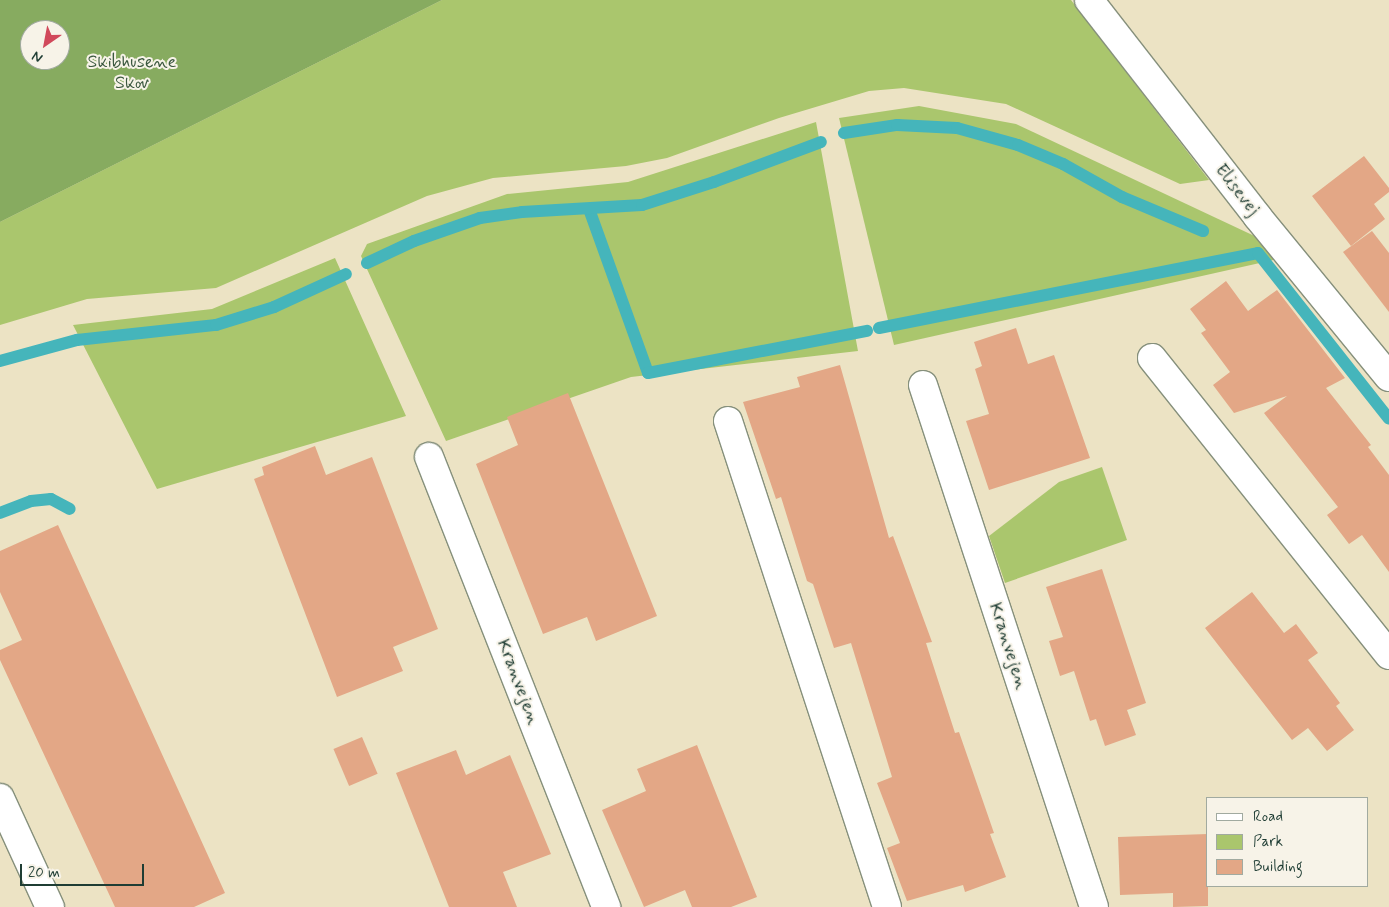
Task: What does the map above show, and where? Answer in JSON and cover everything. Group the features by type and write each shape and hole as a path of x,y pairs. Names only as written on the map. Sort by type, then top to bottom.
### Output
{"street":[{"name":"Elisevej","path":"1089,0 1257,216 1389,377"},
{"path":"1152,358 1389,656"},
{"name":"Kranvejen","path":"923,386 1094,907"},
{"path":"728,420 887,907"},
{"name":"Kranvejen","path":"429,457 606,907"},
{"path":"0,798 50,907"}],"green space":[{"name":"Skibhusene Skov","path":"0,0 442,0 0,222"},
{"path":"442,0 1071,0 1209,180 1180,184 1006,104 904,88 869,91 779,118 667,158 626,166 493,178 427,196 216,288 87,299 0,325 0,222"},
{"path":"919,106 1016,124 1263,240 1278,259 894,345 839,118"},
{"path":"816,122 858,351 631,377 446,441 361,256 367,244 507,194 628,182"},
{"path":"335,258 406,416 157,489 73,325 212,309"},
{"path":"1102,467 1127,540 1005,583 989,536 1059,482"}],"building":[{"path":"1364,156 1389,188 1389,192 1374,204 1385,219 1351,246 1312,196"},
{"path":"1372,231 1389,253 1389,312 1343,252"},
{"path":"1226,281 1248,311 1277,290 1345,378 1326,388 1371,445 1368,447 1389,475 1389,572 1362,535 1349,544 1327,515 1338,507 1264,413 1287,396 1234,413 1213,385 1230,372 1201,333 1206,330 1190,309"},
{"path":"1016,328 1028,364 1054,355 1090,458 989,490 966,421 989,414 975,369 982,366 974,342"},
{"path":"840,365 889,538 893,536 932,642 926,643 955,733 959,732 994,833 990,834 1006,877 965,892 963,885 907,901 887,848 900,843 877,783 892,777 851,643 834,648 813,584 807,581 781,497 776,499 743,402 800,387 797,377"},
{"path":"568,393 657,616 596,641 587,617 543,634 476,464 518,445 507,417"},
{"path":"315,446 326,475 372,457 438,629 393,647 403,671 337,697 254,479 264,475 262,467"},
{"path":"58,525 225,893 194,907 115,907 0,660 0,650 22,640 0,592 0,551"},
{"path":"1102,569 1146,703 1127,710 1136,735 1105,746 1096,719 1090,721 1074,671 1060,676 1049,641 1063,637 1046,587"},
{"path":"1252,592 1284,633 1296,624 1318,653 1308,660 1340,703 1336,706 1354,730 1327,751 1308,728 1292,740 1205,628"},
{"path":"362,737 378,774 349,786 333,749"},
{"path":"697,745 757,897 731,907 692,907 685,890 644,907 602,810 646,791 637,769"},
{"path":"456,750 466,775 510,755 551,854 503,872 517,907 449,907 396,773"},
{"path":"1206,834 1208,906 1173,907 1173,893 1120,895 1118,837"}],"waterway":[{"path":"844,133 897,125 957,128 1018,145 1063,164 1122,197 1203,231"},
{"path":"367,263 414,241 480,218 522,212 642,205 714,182 821,142"},
{"path":"589,209 648,373 867,331"},
{"path":"879,328 1258,253 1389,419"},
{"path":"0,361 77,340 216,325 274,307 346,274"},
{"path":"0,513 31,501 51,499 70,509"}]}
